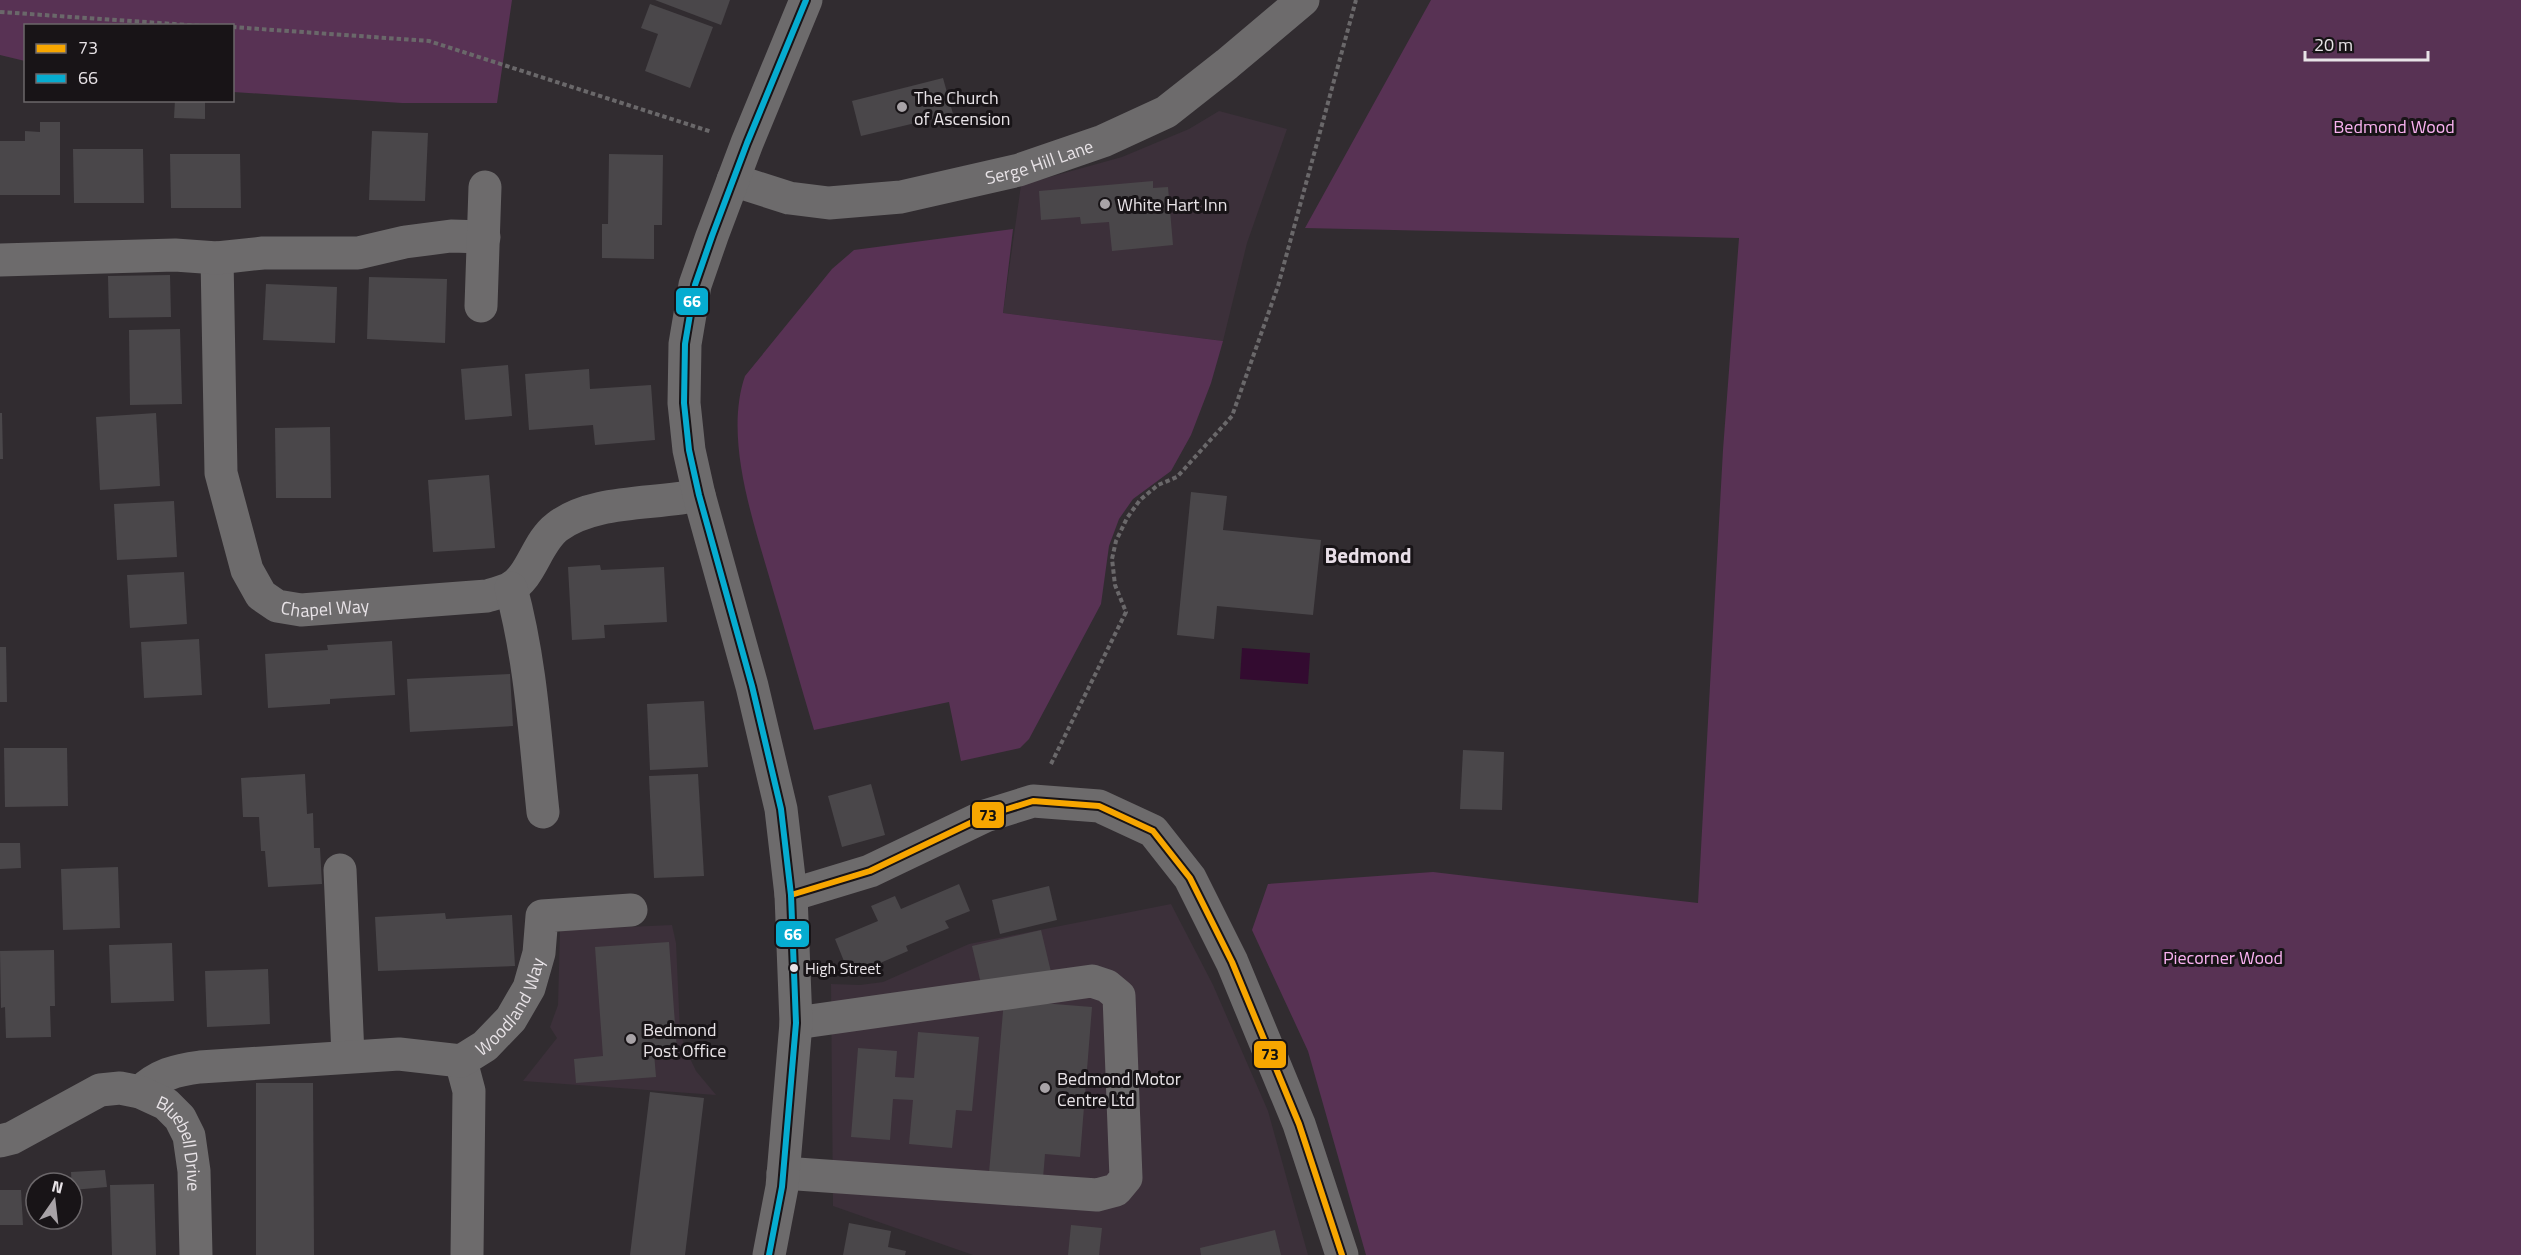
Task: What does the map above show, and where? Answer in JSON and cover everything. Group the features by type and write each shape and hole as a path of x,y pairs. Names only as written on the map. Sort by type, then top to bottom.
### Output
{"street":[{"path":"769,1255 783,1173 796,1023 791,896 781,809 752,686 699,495 689,450 685,344 695,285 747,143 806,0"},
{"name":"Serge Hill Lane","path":"733,180 789,198 830,203 901,197 1019,170 1102,141 1166,112 1303,0"},
{"path":"481,306 485,187"},
{"path":"0,260 175,255 217,258 263,253 358,253 451,236 484,237"},
{"name":"Chapel Way","path":"217,258 221,473 247,570 261,595 277,606 301,610 487,596 510,588"},
{"path":"543,812 528,668 521,627 510,588 525,573 542,543 555,528 579,513 672,501 699,495"},
{"path":"791,896 870,871 985,816 1033,801 1099,806 1153,831 1190,878 1232,962 1299,1124 1342,1255"},
{"path":"340,870 348,1056"},
{"name":"Woodland Way","path":"140,1092 150,1082 172,1071 200,1066 399,1054 461,1061 485,1046 511,1018 528,988 539,953 542,916 631,910"},
{"path":"783,1173 1097,1195 1116,1190 1126,1178 1119,996 1107,986 1092,981 796,1023"},
{"path":"461,1061 469,1091 466,1255"},
{"name":"Bluebell Drive","path":"0,1141 12,1138 100,1090 120,1089 140,1092 166,1104 180,1118 189,1136 194,1171 196,1255"}],"path":[{"path":"1033,801 1126,612 1115,585 1112,559 1116,541 1127,518 1140,500 1158,485 1177,477 1232,416 1278,286 1356,0"},
{"path":"0,12 174,24"},
{"path":"234,27 429,41 747,143"}],"shaded area":[{"path":"1219,111 1287,129 1247,243 1223,341 1003,313 1021,185 1122,157 1189,129"},
{"path":"1242,648 1310,653 1308,684 1240,679"},
{"path":"1171,904 1213,985 1268,1111 1308,1255 973,1255 833,1206 831,984 860,985 883,982 969,944"},
{"path":"672,925 676,943 680,1031 696,1071 716,1095 523,1081 557,1038 550,1027 558,1005 560,930"}],"green space":[{"path":"0,0 512,0 497,103 402,103 234,92 234,24 24,24 24,61 0,55"},
{"path":"1431,0 2521,0 2521,1255 1366,1255 1308,1051 1252,930 1268,884 1433,872 1698,903 1723,450 1739,238 1305,228"},
{"path":"1013,229 1003,313 1223,341 1211,383 1191,435 1171,471 1133,499 1119,519 1109,546 1101,604 1029,739 1020,748 961,761 949,702 814,730 750,511 744,483 739,455 738,427 739,401 745,376 832,269 854,250"}],"building":[{"path":"655,0 730,0 721,25"},
{"path":"650,4 713,27 690,88 645,71 658,34 641,28"},
{"name":"The Church of Ascension","path":"943,78 953,114 861,136 852,101"},
{"path":"175,102 205,102 205,119 174,118"},
{"path":"40,122 60,122 60,195 0,195 0,141 25,141 25,131 40,132"},
{"path":"372,131 428,133 425,201 369,200"},
{"path":"73,149 143,149 144,203 74,203"},
{"path":"170,154 240,154 241,208 171,208"},
{"path":"609,154 663,155 662,225 654,225 654,259 602,258 602,224 608,224"},
{"name":"White Hart Inn","path":"1153,181 1153,188 1168,187 1173,245 1112,251 1109,222 1081,224 1080,217 1041,220 1039,191"},
{"path":"170,275 171,317 109,318 108,276"},
{"path":"369,277 447,279 445,343 367,339"},
{"path":"266,284 337,287 335,343 263,340"},
{"path":"180,329 182,404 130,405 129,330"},
{"path":"508,365 512,416 465,420 461,369"},
{"path":"589,369 590,389 651,385 655,440 595,445 593,425 529,430 525,374"},
{"path":"0,413 2,413 3,459 0,459"},
{"path":"156,413 160,486 100,490 96,417"},
{"path":"330,427 331,498 276,498 275,428"},
{"path":"489,475 495,548 433,552 428,480"},
{"path":"1191,492 1227,496 1223,530 1321,540 1313,615 1217,606 1214,639 1177,635"},
{"path":"174,501 177,557 117,560 114,504"},
{"path":"600,565 601,570 664,567 667,622 604,625 605,638 572,640 568,567"},
{"path":"184,572 187,624 130,628 127,575"},
{"path":"199,639 202,695 144,698 141,642"},
{"path":"392,641 395,695 330,699 330,704 268,708 265,654 328,650 327,645"},
{"path":"0,647 6,647 7,702 0,702"},
{"path":"510,674 513,726 410,732 407,679"},
{"path":"704,701 708,767 650,770 647,704"},
{"path":"4,748 67,748 68,806 5,807"},
{"path":"1463,750 1504,752 1502,810 1460,809"},
{"path":"305,774 307,814 313,813 314,848 320,848 322,884 268,887 265,851 261,851 259,817 243,817 241,778"},
{"path":"698,774 704,876 654,878 649,776"},
{"path":"871,784 885,835 842,847 828,796"},
{"path":"0,843 20,843 21,868 0,869"},
{"path":"118,867 120,928 63,930 61,869"},
{"path":"959,884 970,911 945,921 949,928 906,946 908,951 850,976 835,939 878,921 871,906 895,896 901,909"},
{"path":"1049,886 1057,920 1000,934 992,900"},
{"path":"445,913 446,919 512,915 515,966 378,971 375,917"},
{"path":"1041,930 1051,972 982,988 972,946"},
{"path":"669,942 677,1051 654,1053 656,1077 576,1083 574,1059 603,1056 595,947"},
{"path":"172,943 174,1001 111,1003 109,945"},
{"path":"54,950 55,1006 50,1006 51,1037 6,1038 5,1007 1,1008 0,951"},
{"path":"268,969 270,1024 207,1027 205,971"},
{"path":"1004,1000 1092,1007 1080,1157 1045,1154 1043,1178 989,1173"},
{"path":"918,1032 979,1037 972,1111 956,1110 952,1148 909,1144 913,1100 893,1099 890,1140 851,1137 858,1048 897,1051 895,1077 914,1078"},
{"path":"256,1083 313,1083 314,1255 256,1255"},
{"path":"650,1092 704,1098 685,1255 630,1255"},
{"path":"105,1170 107,1187 84,1189 84,1171"},
{"path":"154,1184 156,1255 112,1255 110,1185"},
{"path":"0,1190 21,1190 23,1225 0,1225"},
{"path":"849,1223 891,1231 888,1247 906,1251 905,1255 843,1255"},
{"path":"1071,1225 1102,1228 1099,1255 1068,1255"},
{"path":"1275,1230 1281,1255 1201,1255 1200,1248"}],"transit line":[{"name":"66","path":"769,1255 782,1187 796,1023 791,895 781,809 752,686 699,495 689,450 684,403 685,344 695,285 712,236 747,143 806,0"},
{"name":"73","path":"791,895 870,871 985,816 1033,801 1099,806 1153,831 1190,878 1232,962 1299,1124 1342,1255"}],"place":[{"name":"The Church of Ascension","path":"902,107"},
{"name":"White Hart Inn","path":"1105,204"},
{"name":"High Street","path":"794,968"},
{"name":"Bedmond Post Office","path":"631,1039"},
{"name":"Bedmond Motor Centre Ltd","path":"1045,1088"}],"district":[{"name":"Bedmond","path":"1368,555"}],"park label":[{"name":"Bedmond Wood","path":"2394,126"},
{"name":"Piecorner Wood","path":"2223,957"}]}
